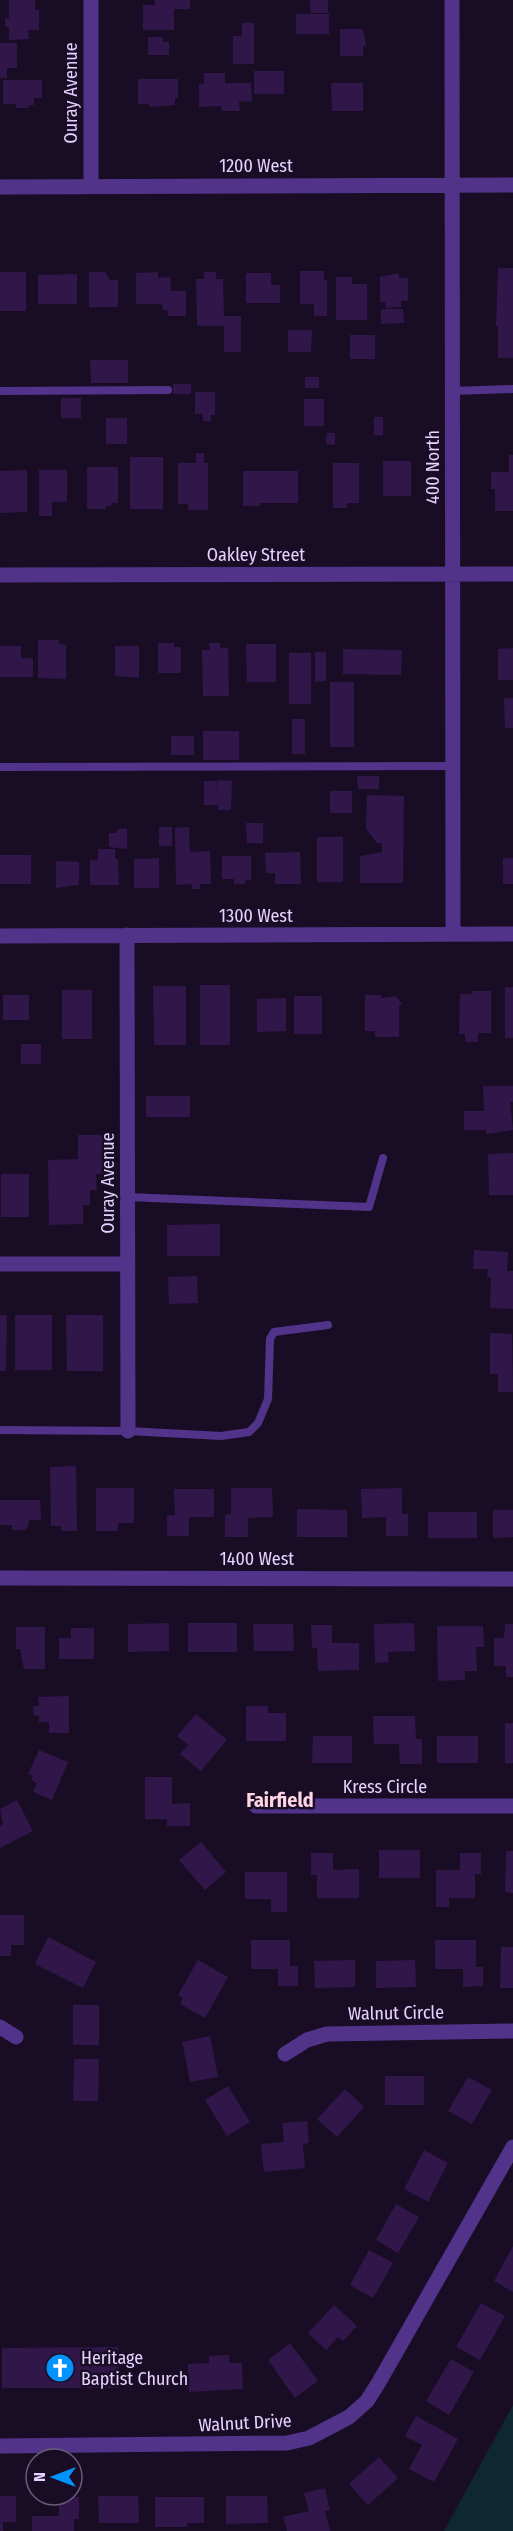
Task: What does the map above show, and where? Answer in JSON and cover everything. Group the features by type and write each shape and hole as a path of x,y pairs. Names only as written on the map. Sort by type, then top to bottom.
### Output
{"street":[{"name":"Ouray Avenue","path":"91,0 91,186"},
{"name":"400 North","path":"452,0 453,934"},
{"name":"1200 West","path":"0,187 513,185"},
{"name":"Oakley Street","path":"0,575 513,574"},
{"name":"1300 West","path":"0,936 513,934"},
{"name":"Ouray Avenue","path":"127,935 128,1431"},
{"path":"0,1264 128,1264"},
{"name":"1400 West","path":"0,1578 513,1579"},
{"name":"Kress Circle","path":"256,1806 513,1806"},
{"path":"0,2027 16,2037"},
{"name":"Walnut Circle","path":"285,2054 307,2040 327,2034 513,2031"},
{"name":"Walnut Drive","path":"0,2446 264,2445 309,2438 330,2429 367,2401 513,2147"}],"lane":[{"path":"452,391 513,389"},
{"path":"0,392 168,390"},
{"path":"0,767 453,766"},
{"path":"127,1197 369,1207 383,1158"},
{"path":"0,1430 128,1431 222,1436 249,1432 258,1423 268,1399 270,1339 274,1332 328,1325"}],"shaded area":[{"path":"513,2405 513,2531 444,2531"}],"building":[{"path":"9,0 35,0 35,10 39,10 39,30 28,30 29,39 9,40 9,27 5,27 5,18 9,18"},
{"path":"155,0 190,0 190,9 174,9 174,30 143,30 143,5 155,5"},
{"path":"310,0 328,0 328,13 311,13"},
{"path":"296,14 329,14 329,34 296,34"},
{"path":"242,23 254,23 254,64 233,64 233,36 242,36"},
{"path":"340,29 363,29 366,46 363,46 363,56 340,56"},
{"path":"148,37 163,37 163,42 169,42 169,55 148,55"},
{"path":"0,43 17,43 17,68 7,68 7,78 0,78"},
{"path":"254,71 284,71 284,94 254,94"},
{"path":"204,73 225,73 225,83 251,83 252,101 239,102 240,111 222,111 221,106 199,107 199,84 204,83"},
{"path":"138,79 178,79 178,98 175,98 175,105 149,107 149,104 138,104"},
{"path":"3,80 42,80 42,98 34,98 34,105 29,105 29,108 16,108 16,104 3,104"},
{"path":"331,83 363,83 363,111 332,111"},
{"path":"498,268 513,268 513,358 498,358 498,326 496,326"},
{"path":"300,271 324,271 324,280 327,280 327,316 314,316 314,304 300,304"},
{"path":"0,272 26,272 26,311 0,311"},
{"path":"89,272 105,272 110,280 118,280 118,307 89,307"},
{"path":"158,272 158,278 170,277 171,291 186,291 186,316 168,316 162,304 136,304 136,273"},
{"path":"204,272 216,272 216,279 223,279 224,316 241,316 241,352 224,352 224,326 197,326 196,279 204,279"},
{"path":"246,273 271,273 271,285 280,285 280,303 246,303"},
{"path":"399,273 399,278 408,278 408,301 401,301 401,307 386,308 385,302 380,302 380,277"},
{"path":"77,274 77,304 38,304 38,275"},
{"path":"336,277 352,277 352,284 367,284 367,320 336,320"},
{"path":"381,309 403,309 404,323 381,324"},
{"path":"288,330 312,330 311,352 288,352"},
{"path":"350,335 375,335 375,359 350,359"},
{"path":"90,360 128,360 128,383 91,383"},
{"path":"305,377 319,377 319,388 305,388"},
{"path":"173,384 191,384 191,394 173,394"},
{"path":"195,392 215,392 215,415 211,415 211,421 203,421 203,414 195,414"},
{"path":"61,398 81,398 81,418 61,418"},
{"path":"304,399 324,399 324,426 304,426"},
{"path":"374,417 383,417 383,435 374,435"},
{"path":"106,418 127,418 127,444 106,444"},
{"path":"327,433 335,433 335,445 326,444"},
{"path":"196,453 204,453 204,463 208,463 208,510 188,510 188,504 178,504 178,463 196,463"},
{"path":"509,455 513,455 513,511 495,511 495,489 491,489 491,472 509,472"},
{"path":"130,457 163,457 163,509 130,509"},
{"path":"383,461 411,461 411,496 383,496"},
{"path":"333,463 359,463 359,503 347,503 347,508 333,508"},
{"path":"87,467 118,467 118,503 111,503 111,506 106,506 106,509 87,509"},
{"path":"27,470 27,512 0,513 0,471"},
{"path":"39,470 67,470 67,502 52,502 52,516 39,516"},
{"path":"243,471 298,471 298,503 260,503 260,506 243,506"},
{"path":"38,640 59,640 59,644 66,645 66,679 38,678"},
{"path":"158,643 174,643 174,647 181,647 181,673 158,673"},
{"path":"209,643 220,643 220,648 228,648 229,696 203,696 202,650 210,650"},
{"path":"246,644 276,644 276,682 247,682"},
{"path":"0,646 21,646 21,658 33,658 33,677 0,677"},
{"path":"115,646 139,646 139,678 115,676"},
{"path":"513,648 513,680 498,680 498,649"},
{"path":"343,649 402,650 401,675 343,674"},
{"path":"315,652 326,652 326,681 315,682"},
{"path":"289,653 311,653 311,704 289,704"},
{"path":"330,682 354,682 354,747 330,747"},
{"path":"504,698 513,698 513,728 505,728"},
{"path":"292,719 305,719 305,754 292,754"},
{"path":"203,731 239,731 239,760 203,760"},
{"path":"171,736 194,736 194,755 171,755"},
{"path":"357,776 379,776 379,789 358,789"},
{"path":"218,780 232,781 231,810 218,810 218,805 204,805 204,781 217,781 218,795"},
{"path":"330,791 352,791 352,813 330,813"},
{"path":"367,795 404,796 403,883 360,883 360,856 382,852 382,843 377,843 366,829"},
{"path":"246,823 263,823 263,843 247,843"},
{"path":"159,827 172,827 172,846 159,846"},
{"path":"189,827 190,852 210,851 211,884 200,884 200,889 192,889 192,884 176,885 175,828"},
{"path":"117,829 127,829 127,849 109,847 109,833 117,833"},
{"path":"317,837 343,837 343,882 317,882"},
{"path":"98,849 115,849 115,859 118,859 119,885 90,885 90,860 98,860"},
{"path":"300,852 301,884 275,884 275,873 266,873 265,853"},
{"path":"0,855 31,855 31,884 0,884"},
{"path":"222,856 251,856 251,880 245,880 245,884 234,884 234,879 222,879"},
{"path":"159,858 159,888 134,888 134,859"},
{"path":"503,858 513,858 513,884 503,884"},
{"path":"56,861 79,862 79,885 56,888"},
{"path":"200,985 230,985 230,1045 200,1045"},
{"path":"153,986 186,986 186,1045 154,1045"},
{"path":"505,987 513,987 513,1038 505,1038"},
{"path":"62,990 92,990 92,1039 62,1039"},
{"path":"472,991 491,991 491,1033 478,1033 478,1042 465,1042 465,1034 459,1034 460,994 472,994"},
{"path":"3,995 29,995 29,1020 3,1020"},
{"path":"365,995 381,995 381,998 395,996 402,1003 399,1006 399,1037 375,1037 375,1031 365,1031"},
{"path":"294,996 322,996 322,1034 294,1034"},
{"path":"286,998 286,1031 257,1032 257,999"},
{"path":"21,1044 41,1044 41,1064 21,1064"},
{"path":"483,1086 513,1086 513,1102 510,1102 513,1130 486,1134 486,1130 464,1130 464,1111 484,1111"},
{"path":"146,1096 190,1096 190,1117 146,1117"},
{"path":"78,1135 105,1135 105,1174 96,1174 97,1190 90,1190 90,1205 83,1205 83,1224 49,1225 48,1160 78,1159"},
{"path":"513,1153 513,1195 489,1195 488,1154"},
{"path":"1,1174 29,1174 29,1217 1,1217"},
{"path":"220,1224 220,1256 167,1256 167,1225"},
{"path":"474,1250 508,1252 507,1271 513,1271 513,1309 490,1308 491,1277 487,1277 488,1269 473,1269"},
{"path":"197,1276 198,1303 169,1304 168,1277"},
{"path":"0,1315 7,1315 6,1371 0,1371"},
{"path":"15,1315 52,1315 52,1370 15,1370"},
{"path":"66,1315 103,1315 103,1371 67,1371"},
{"path":"490,1333 512,1334 513,1392 498,1392 498,1374 490,1374"},
{"path":"76,1466 77,1531 61,1531 61,1526 51,1526 50,1467"},
{"path":"96,1488 134,1488 134,1523 118,1523 118,1531 96,1531"},
{"path":"231,1488 272,1488 273,1517 248,1518 248,1537 225,1537 225,1515 231,1514"},
{"path":"402,1488 402,1514 408,1514 408,1536 386,1536 386,1517 362,1518 361,1489"},
{"path":"174,1489 214,1489 214,1517 189,1517 189,1536 167,1536 167,1515 175,1515"},
{"path":"0,1500 40,1500 41,1520 30,1520 26,1530 12,1530 12,1525 0,1525"},
{"path":"297,1509 347,1510 347,1537 297,1537"},
{"path":"493,1510 513,1510 513,1537 493,1538"},
{"path":"428,1512 477,1512 477,1538 428,1538"},
{"path":"169,1623 169,1651 128,1652 128,1624"},
{"path":"188,1623 237,1623 237,1652 188,1652"},
{"path":"414,1623 415,1651 388,1652 389,1662 375,1663 374,1624"},
{"path":"253,1624 293,1624 294,1651 254,1651"},
{"path":"505,1624 513,1624 513,1677 506,1677 506,1666 494,1666 494,1638 504,1638"},
{"path":"311,1625 332,1625 332,1643 359,1643 359,1670 318,1671 317,1648 312,1648"},
{"path":"437,1626 483,1626 484,1647 476,1647 477,1671 465,1671 465,1680 438,1681"},
{"path":"16,1627 45,1627 45,1669 24,1669 20,1649 16,1649"},
{"path":"71,1628 94,1628 94,1659 59,1659 59,1638 71,1638"},
{"path":"69,1696 69,1733 49,1733 49,1722 39,1722 39,1715 34,1716 33,1706 39,1706 38,1697"},
{"path":"246,1706 268,1706 268,1713 286,1713 286,1741 246,1741"},
{"path":"196,1714 227,1740 201,1771 180,1754 188,1745 177,1736"},
{"path":"373,1716 415,1716 416,1739 422,1739 422,1764 400,1764 399,1744 374,1744"},
{"path":"505,1723 513,1723 513,1763 505,1763"},
{"path":"313,1736 352,1736 352,1763 312,1763"},
{"path":"437,1736 478,1736 478,1763 437,1763"},
{"path":"39,1750 68,1762 52,1800 33,1792 37,1783 31,1780 33,1776 28,1774"},
{"path":"145,1777 172,1777 172,1804 190,1803 190,1826 167,1826 167,1819 145,1819"},
{"path":"17,1800 33,1831 0,1848 0,1826 3,1824 0,1809"},
{"path":"201,1842 226,1872 205,1890 179,1860"},
{"path":"379,1850 420,1850 420,1878 379,1878"},
{"path":"506,1851 513,1851 513,1893 505,1892"},
{"path":"311,1853 333,1853 333,1870 359,1869 359,1898 317,1898 317,1875 311,1875"},
{"path":"460,1853 481,1853 481,1874 475,1874 475,1898 449,1898 449,1907 436,1907 436,1870 460,1870"},
{"path":"245,1872 287,1872 287,1912 271,1912 271,1899 245,1899"},
{"path":"0,1915 24,1915 24,1945 11,1945 11,1956 0,1956"},
{"path":"48,1937 96,1962 83,1988 35,1964"},
{"path":"251,1940 290,1940 290,1966 298,1966 298,1986 278,1986 278,1969 251,1969"},
{"path":"435,1940 476,1940 476,1967 483,1967 483,1986 463,1987 463,1969 435,1969"},
{"path":"501,1947 513,1947 513,1988 500,1988"},
{"path":"198,1960 228,1977 205,2018 180,2004 183,1998 178,1995"},
{"path":"355,1960 355,1987 315,1988 314,1961"},
{"path":"415,1960 416,1987 376,1988 376,1961"},
{"path":"73,2005 99,2005 99,2045 73,2045"},
{"path":"210,2036 218,2077 190,2082 182,2042"},
{"path":"74,2059 99,2059 98,2101 73,2101"},
{"path":"385,2076 424,2076 424,2105 385,2105"},
{"path":"468,2077 492,2090 472,2124 448,2111"},
{"path":"228,2086 250,2122 227,2136 205,2100"},
{"path":"345,2089 364,2107 337,2137 317,2119"},
{"path":"307,2121 309,2143 303,2144 305,2168 264,2172 261,2144 284,2142 282,2123"},
{"path":"424,2150 448,2163 428,2202 404,2189"},
{"path":"396,2204 419,2217 398,2253 376,2240"},
{"path":"513,2246 513,2292 494,2281"},
{"path":"369,2250 393,2263 373,2298 350,2285"},
{"path":"481,2303 505,2316 480,2360 456,2347"},
{"path":"334,2305 357,2326 343,2341 338,2337 326,2350 308,2333"},
{"path":"290,2343 318,2381 295,2398 268,2360"},
{"name":"Heritage Baptist Church","path":"118,2347 119,2388 2,2388 2,2348"},
{"path":"229,2355 229,2363 242,2363 243,2389 189,2392 188,2364 209,2363 209,2356"},
{"path":"451,2359 474,2372 449,2415 426,2401"},
{"path":"416,2416 458,2439 434,2482 409,2469 422,2445 405,2436"},
{"path":"379,2457 398,2478 368,2505 349,2484"},
{"path":"325,2488 330,2510 325,2511 330,2531 287,2531 283,2517 309,2511 304,2493"},
{"path":"0,2496 16,2496 16,2522 3,2522 3,2531 0,2531"},
{"path":"98,2496 138,2496 139,2523 99,2523"},
{"path":"226,2496 267,2496 268,2523 226,2524"},
{"path":"155,2497 204,2497 204,2523 187,2523 187,2527 155,2527"},
{"path":"59,2507 79,2507 79,2519 74,2519 74,2531 32,2531 32,2516 59,2516"}],"place":[{"name":"Heritage Baptist Church","path":"60,2368"}],"district":[{"name":"Fairfield","path":"280,1800"}]}
